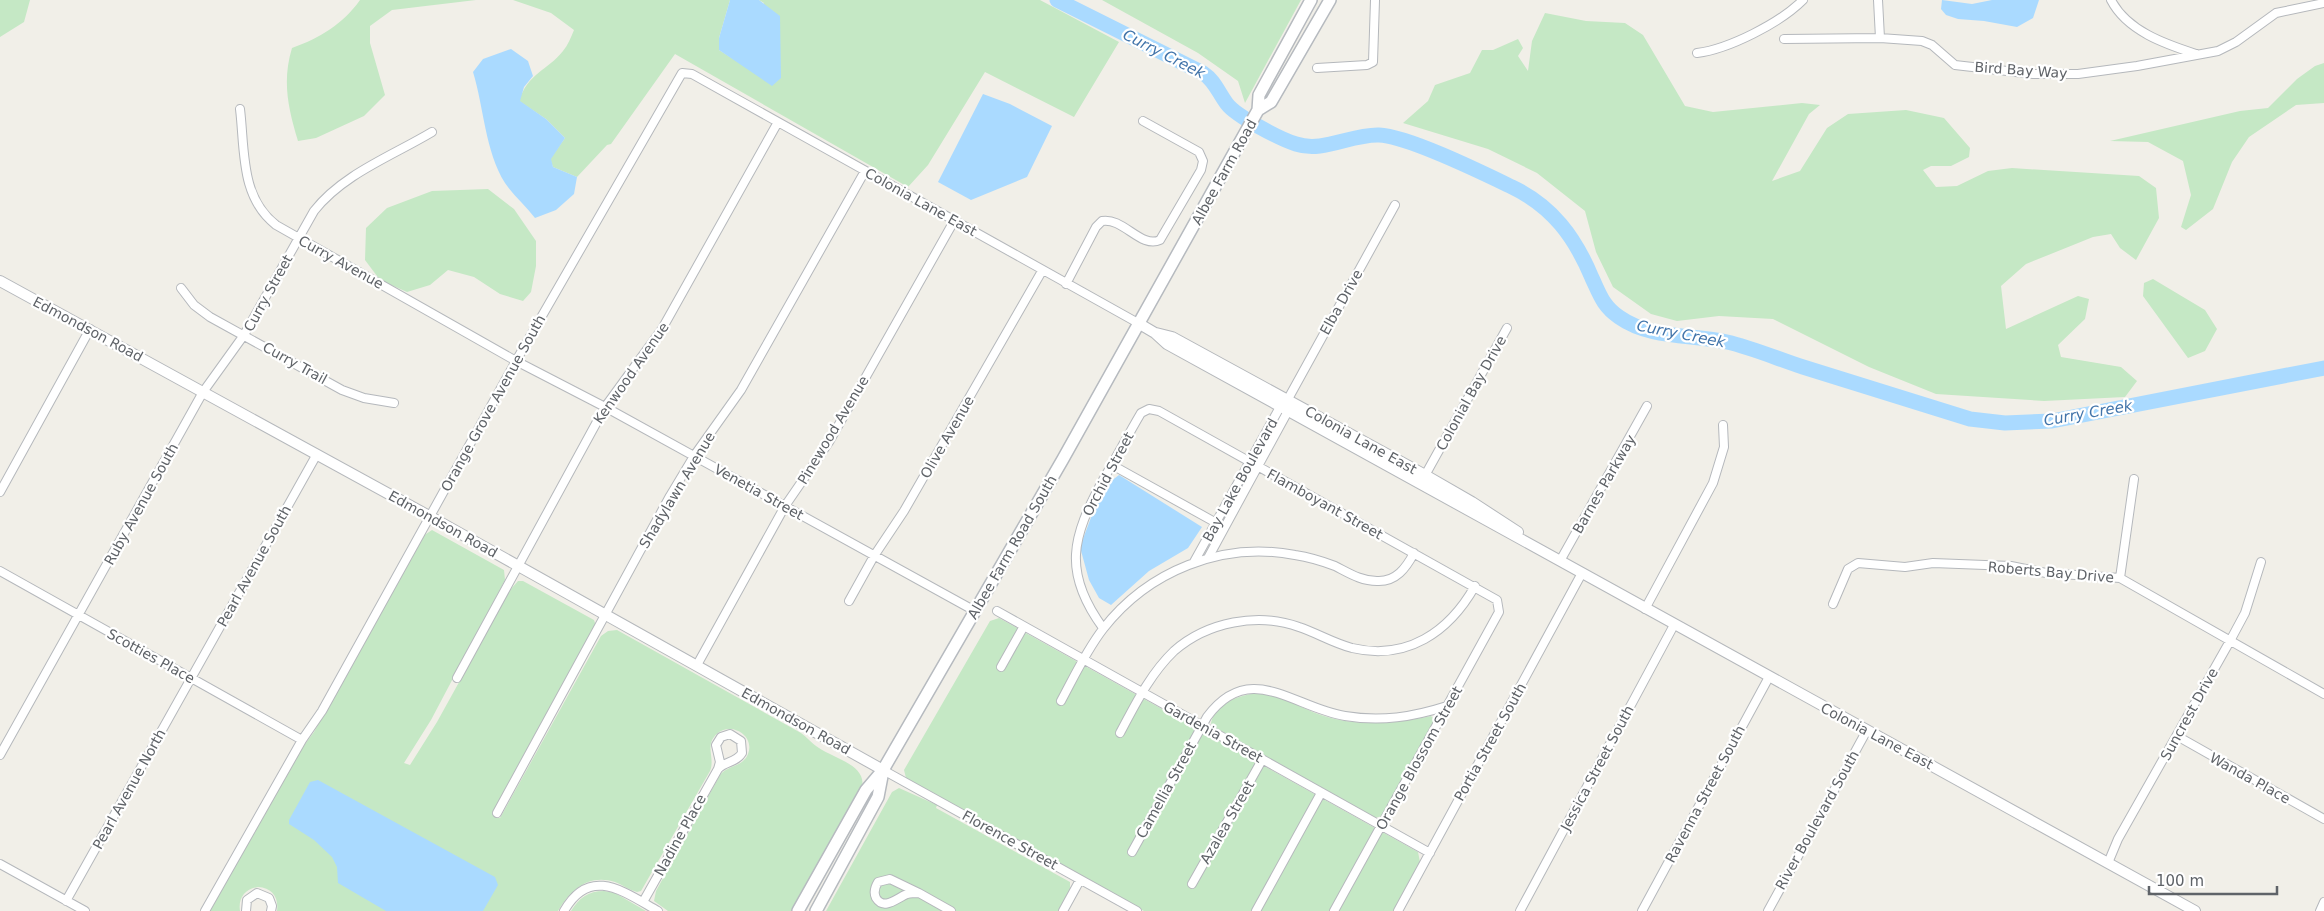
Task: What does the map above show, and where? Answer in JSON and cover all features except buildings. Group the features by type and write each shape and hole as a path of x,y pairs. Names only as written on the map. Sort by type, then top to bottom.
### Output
{"main road":[{"path":"1258,110 1259,95 1311,0"},
{"name":"Albee Farm Road","path":"1138,323 1258,110 1271,102 1330,0"},
{"name":"Albee Farm Road South","path":"798,911 866,790 883,770 1063,459 1138,323"},
{"name":"Albee Farm Road South","path":"816,911 878,797 883,770"}],"street":[{"path":"1317,68 1368,65 1373,62 1375,0"},
{"path":"1697,52 1714,49 1768,26 1785,16 1803,0"},
{"path":"1878,0 1880,38"},
{"path":"2111,0 2121,15 2142,30 2163,42 2199,55"},
{"name":"Bird Bay Way","path":"1784,39 1880,38 1925,42 1955,65 2042,74 2102,72 2199,55 2227,48 2276,13 2324,3"},
{"name":"Colonia Lane East","path":"688,72 1138,323 1155,333 1167,344 1284,409 1422,480 1472,502 1560,561 2195,911"},
{"name":"Orange Grove Avenue South","path":"205,911 302,740 322,711 516,361 680,74 688,72"},
{"name":"Curry Avenue","path":"240,109 248,184 252,197 271,222 516,361"},
{"path":"1066,284 1096,227 1102,221 1112,221 1149,241 1160,240 1201,170 1203,162 1199,152 1143,120"},
{"name":"Kenwood Avenue","path":"457,678 517,565 605,407 662,329 778,122"},
{"name":"Curry Street","path":"204,392 244,335 314,211 335,189 432,132"},
{"name":"Shadylawn Avenue","path":"497,813 694,456 750,375 865,171"},
{"name":"Elba Drive","path":"1288,399 1395,205"},
{"name":"Pinewood Avenue","path":"697,665 785,506 829,442 954,221"},
{"name":"Olive Avenue","path":"849,601 874,556 904,511 1042,271"},
{"name":"Edmondson Road","path":"0,282 90,329 317,454 883,770"},
{"name":"Curry Trail","path":"181,288 202,311 342,390 364,398 394,403"},
{"name":"Colonial Bay Drive","path":"1422,480 1507,328"},
{"path":"0,492 90,329"},
{"name":"Colonia Lane East","path":"1155,333 1172,337 1288,399 1422,480"},
{"name":"Venetia Street","path":"516,361 605,407 975,611"},
{"name":"Ruby Avenue South","path":"0,755 204,392"},
{"name":"Bay Lake Boulevard","path":"1194,562 1250,462 1284,409 1288,399"},
{"name":"Barnes Parkway","path":"1560,561 1647,406"},
{"name":"Flamboyant Street","path":"1149,409 1159,411 1475,586 1494,597 1499,603"},
{"name":"Orchid Street","path":"1103,628 1084,596 1078,574 1076,552 1083,520 1141,413 1149,409"},
{"path":"1208,558 1257,466 1284,409"},
{"path":"1645,609 1713,483 1724,447 1723,425"},
{"name":"Pearl Avenue South","path":"191,678 317,454"},
{"path":"1112,465 1224,528"},
{"path":"2120,578 2134,479"},
{"path":"1061,701 1103,628 1120,610 1142,591 1194,562 1208,558 1251,552 1293,555 1326,563 1361,579 1380,582 1398,575 1414,553"},
{"name":"Suncrest Drive","path":"2108,863 2118,839 2245,613 2261,562"},
{"name":"Roberts Bay Drive","path":"1833,604 1848,569 1858,563 1905,567 1933,563 2011,566 2046,573 2120,578 2324,694"},
{"name":"Scotties Place","path":"0,571 302,740"},
{"name":"Portia Street South","path":"1398,911 1582,573"},
{"path":"1120,733 1142,692 1161,665 1176,650 1194,637 1230,623 1270,620 1297,626 1354,648 1372,650 1399,648 1419,642 1445,626 1462,608 1475,586"},
{"name":"Orange Blossom Street","path":"1334,911 1498,612 1499,603"},
{"name":"Gardenia Street","path":"997,611 1430,853"},
{"name":"Jessica Street South","path":"1520,911 1674,625"},
{"path":"1001,667 1024,626"},
{"name":"Ravenna Street South","path":"1642,911 1769,677"},
{"name":"Pearl Avenue North","path":"66,901 191,678"},
{"name":"Camellia Street","path":"1132,852 1212,710 1225,698 1240,691 1257,688 1272,690 1326,712 1359,718 1396,718 1447,706"},
{"name":"River Boulevard South","path":"1768,911 1867,730"},
{"path":"726,735 738,738 743,745 742,754 736,760 725,762 718,768 720,762 716,749 718,740 726,735"},
{"name":"Wanda Place","path":"2177,736 2324,819"},
{"name":"Azalea Street","path":"1192,884 1262,760"},
{"name":"Nadine Place","path":"643,902 718,768"},
{"name":"Florence Street","path":"883,770 1137,911"},
{"path":"1256,911 1321,793"},
{"path":"0,864 85,911"},
{"path":"919,893 905,895 896,903 888,906 879,902 874,890 882,880 890,879 919,893 951,911"},
{"path":"1063,911 1080,880"},
{"path":"564,911 577,894 596,886 614,887 658,911"},
{"path":"246,911 247,900 257,893 269,898 272,906 271,911"},
{"path":"2320,911 2324,902"}],"green space":[{"path":"0,0 30,0 24,22 0,37"},
{"path":"360,0 476,0 392,10 370,26 370,43 385,95 364,116 316,138 298,141 291,117 287,83 287,72 292,48 312,40 330,29 346,16"},
{"path":"513,0 730,0 719,38 719,50 741,64 764,3 759,0 1040,0 1119,42 1074,117 985,72 928,165 908,187 675,54 611,144 607,145 577,177 553,167 550,159 565,138 546,119 519,101 527,84 563,51 574,30 551,13"},
{"path":"1102,0 1301,0 1245,103 1238,81 1198,53"},
{"path":"1545,13 1586,21 1625,23 1643,35 1685,106 1713,112 1802,103 1820,105 1809,114 1772,181 1800,171 1827,128 1848,114 1906,110 1944,118 1970,148 1969,157 1951,166 1931,166 1923,170 1936,187 1957,186 1988,171 2012,168 2139,176 2156,188 2159,218 2136,260 2120,248 2111,234 2093,237 2026,264 2001,286 2006,329 2078,296 2089,299 2085,319 2058,345 2061,357 2121,367 2137,381 2125,397 2044,401 1936,394 1869,367 1773,319 1719,316 1677,321 1651,314 1613,287 1596,252 1585,211 1537,173 1488,149 1403,123 1428,101 1435,85 1470,73 1482,50 1493,50 1518,39 1523,48 1518,56 1528,71 1532,41"},
{"path":"2324,63 2324,103 2296,105 2249,137 2232,162 2213,209 2186,230 2181,227 2191,195 2183,161 2148,142 2110,141 2240,111 2268,108 2297,79 2315,66"},
{"path":"488,189 514,209 536,241 536,266 531,292 523,301 500,294 474,277 448,270 430,285 407,292 380,280 365,260 366,228 387,208 432,191"},
{"path":"2153,279 2205,310 2217,329 2205,351 2188,358 2143,296 2144,283"},
{"path":"432,530 504,570 505,580 431,720 404,763 410,765 437,722 510,590 518,581 523,581 594,620 596,626 495,817 500,818 601,636 608,631 617,630 801,733 816,746 849,764 860,775 862,782 861,790 791,911 668,911 654,901 656,891 720,775 743,761 748,754 748,740 744,735 733,729 726,729 714,737 711,745 712,762 710,771 641,891 634,891 615,882 597,880 582,885 575,890 558,911 277,911 277,901 274,894 267,889 258,887 249,890 243,895 240,902 240,911 209,911 299,752 314,732 423,536"},
{"path":"999,618 1418,852 1420,862 1394,911 1144,911 906,778 904,770 990,621"},
{"path":"1260,693 1284,699 1335,719 1376,723 1404,721 1431,716 1435,720 1383,816 1374,818 1213,728 1211,723 1214,716 1224,705 1238,697"},
{"path":"899,788 937,805 936,808 1070,882 1070,891 1059,911 826,911 892,792"},
{"path":"593,892 615,893 646,911 571,911 584,896"}],"water":[{"path":"730,0 759,0 780,16 781,78 772,86 719,50 719,38"},
{"path":"1942,0 1972,4 1992,0 2039,0 2033,18 2017,27 1984,21 1958,19 1946,15 1941,9"},
{"path":"511,49 528,61 533,76 524,87 520,101 546,119 565,138 551,159 553,167 577,177 574,194 556,210 535,218 508,187 498,171 489,143 473,72 483,59"},
{"path":"983,94 1010,104 1052,126 1027,177 971,200 938,182"},
{"path":"1119,475 1202,527 1188,548 1149,571 1111,605 1099,598 1089,580 1080,547 1102,488"},
{"path":"318,780 495,877 498,885 483,911 386,911 338,883 337,867 332,857 314,840 289,824 289,820 310,782"}],"waterway":[{"name":"Curry Creek","path":"1057,0 1203,73 1213,83 1227,104 1239,115 1259,127 1296,144 1306,146 1327,145 1369,135 1392,137 1446,156 1526,195 1550,213 1570,236 1609,309 1631,324 1644,329 1671,335 1737,344 1803,367 1970,419 2005,423 2052,421 2324,368"}]}
